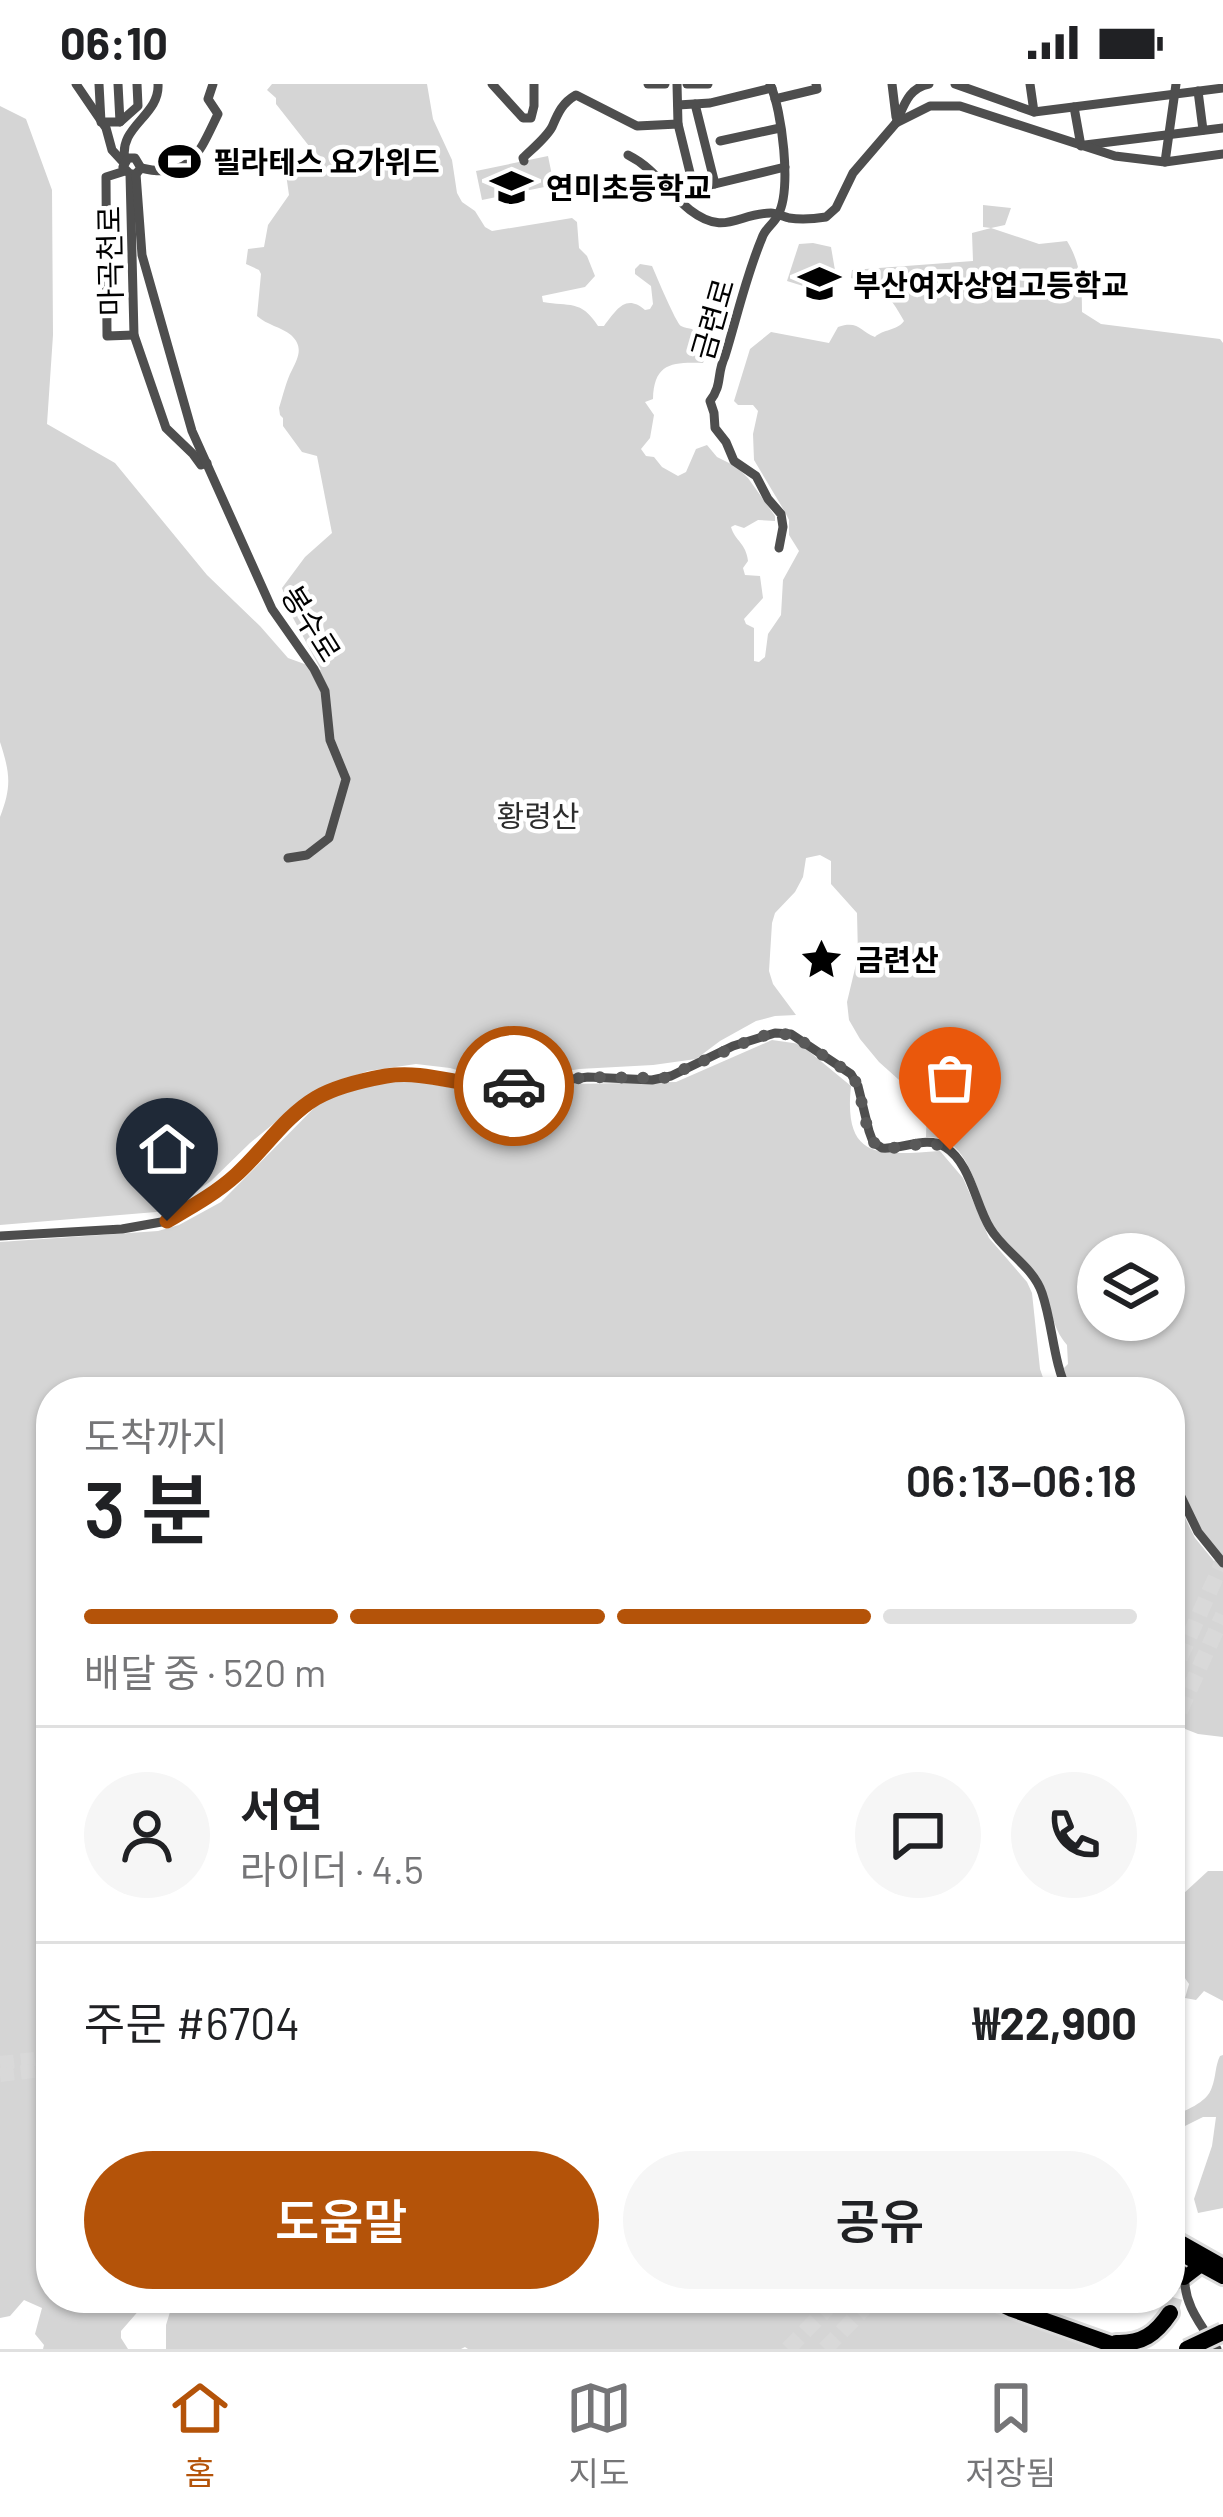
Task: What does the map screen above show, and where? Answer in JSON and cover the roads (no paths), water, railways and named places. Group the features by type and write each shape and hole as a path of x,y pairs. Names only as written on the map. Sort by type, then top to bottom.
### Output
{"highway":[{"path":"1026,2313 1125,2349"},
{"path":"1050,2323 1127,2343 1153,2333 1170,2313"},
{"path":"1187,2349 1223,2332"}],"main road":[{"path":"1185,2250 1223,2277"},
{"path":"1185,2256 1223,2266"},
{"path":"1185,2276 1195,2259"}],"street":[{"path":"99,84 101,122"},
{"path":"118,84 120,122"},
{"path":"101,122 120,122 142,110 137,84"},
{"name":"마곡천로","path":"158,84 157,100 142,110 122,152 130,167 134,335 166,428 201,465 207,463"},
{"path":"134,335 107,336 106,177 130,167 161,171 190,164 218,114 208,99 213,84"},
{"path":"491,84 523,118 530,118 534,106 534,84"},
{"path":"585,98 592,84"},
{"path":"648,84 665,84"},
{"path":"677,84 678,124 694,189 785,167"},
{"path":"687,84 708,84"},
{"path":"892,84 896,123"},
{"path":"628,155 649,165 677,199 704,220 734,222 770,213 813,219 832,213 853,173 896,123 910,93 928,84"},
{"path":"955,84 986,90 1034,112 1176,89 1223,88"},
{"path":"1030,84 1034,112"},
{"path":"1115,84 1118,101"},
{"path":"80,86 109,134 110,146 130,167"},
{"path":"678,105 816,87"},
{"path":"1166,162 1176,89"},
{"name":"금련로","path":"772,90 785,180 778,215 763,235 719,369 719,389 710,401 715,428 734,461 757,476 781,514 779,548"},
{"path":"1198,92 1204,156"},
{"path":"524,161 551,130 566,101 576,94 637,126 678,124"},
{"path":"695,104 716,184"},
{"path":"896,123 930,106 960,106 1114,156 1166,162 1223,154"},
{"path":"1074,107 1081,146"},
{"path":"720,141 781,128"},
{"path":"1081,146 1223,128"},
{"name":"봉수로","path":"130,167 142,255 192,431 272,609 325,691 330,740 346,779 329,838 307,855 288,858"},
{"path":"0,1237 122,1229 167,1221 239,1173 318,1097 383,1076 415,1073 507,1088 588,1077 652,1080 760,1036 791,1034 851,1074 873,1142 882,1148 928,1142 950,1150 962,1166 987,1225 1038,1282 1064,1377"},
{"path":"1185,1505 1198,1532 1223,1563"},
{"path":"1185,2284 1188,2304 1217,2349"}],"tunnel":[{"path":"1185,1646 1223,1561"},
{"path":"1185,1700 1223,1615"},
{"path":"0,2063 36,2059"},
{"path":"0,2075 36,2071"},
{"path":"788,2349 823,2313"},
{"path":"825,2349 860,2313"}],"place":[{"name":"필라테스 요가위드","path":"179,161"},
{"name":"연미초등학교","path":"512,187"},
{"name":"부산여자상업고등학교","path":"819,284"},
{"name":"금련산","path":"822,959"}],"park label":[{"name":"황령산","path":"538,815"}]}
